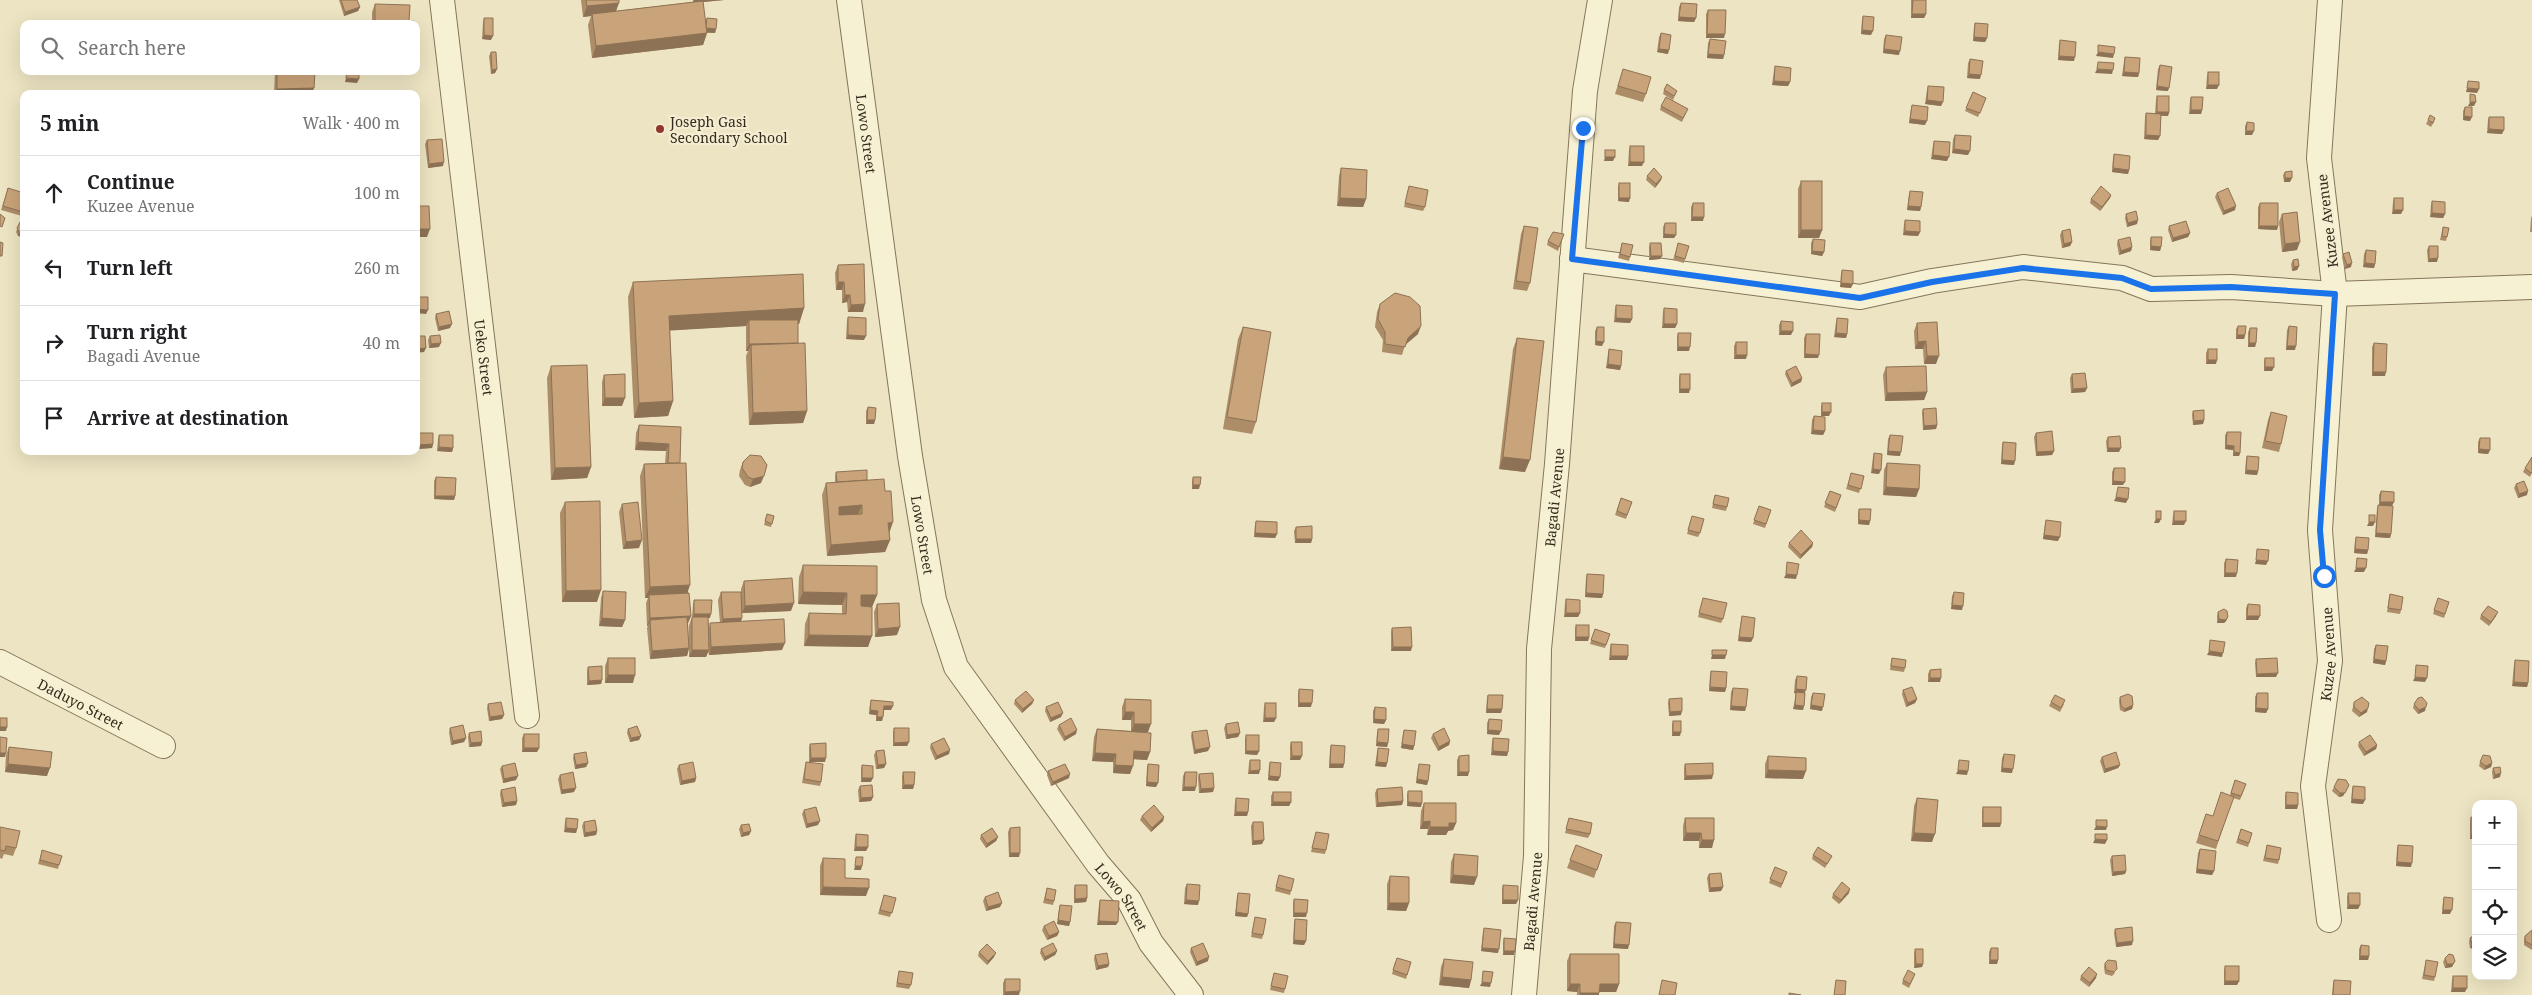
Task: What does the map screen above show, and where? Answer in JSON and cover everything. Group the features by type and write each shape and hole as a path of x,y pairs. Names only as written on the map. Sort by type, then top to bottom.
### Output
{"street":[{"name":"Ueko Street","path":"442,0 527,716"},
{"name":"Lowo Street","path":"849,0 910,456 934,600 956,667 1098,864 1129,900 1151,943 1191,995"},
{"name":"Bagadi Avenue","path":"1524,995 1536,856 1539,649 1557,464 1586,91 1600,0"},
{"name":"Kuzee Avenue","path":"2329,920 2313,786 2330,661 2320,530 2335,294 2319,158 2330,0"},
{"path":"1572,259 1860,298 1932,282 2023,268 2122,278 2151,289 2231,287 2335,294 2532,287"},
{"name":"Daduyo Street","path":"0,662 163,746"}],"building":[{"path":"341,0 357,0 360,7 345,12"},
{"path":"586,0 619,0 619,3 587,6"},
{"path":"1913,0 1926,0 1926,14 1912,14"},
{"path":"703,1 707,33 596,46 592,14"},
{"path":"1681,3 1697,4 1696,18 1679,17"},
{"path":"375,4 410,5 409,20 375,20"},
{"path":"1708,10 1726,10 1725,34 1707,34"},
{"path":"1863,16 1874,17 1873,31 1862,30"},
{"path":"484,18 493,18 493,36 484,35"},
{"path":"707,18 717,19 716,29 706,28"},
{"path":"1975,23 1988,24 1987,38 1974,37"},
{"path":"1661,33 1671,35 1669,50 1659,49"},
{"path":"1886,35 1902,37 1900,51 1884,49"},
{"path":"1710,39 1726,41 1724,55 1708,54"},
{"path":"2060,40 2076,42 2075,57 2059,56"},
{"path":"2098,45 2115,47 2114,54 2098,52"},
{"path":"491,52 496,52 497,69 492,70"},
{"path":"2125,57 2140,58 2139,73 2124,72"},
{"path":"1970,59 1983,61 1981,75 1969,74"},
{"path":"2098,62 2114,63 2113,70 2097,69"},
{"path":"2160,65 2172,67 2169,88 2157,86"},
{"path":"1775,66 1791,68 1790,82 1774,81"},
{"path":"1623,69 1651,77 1646,94 1618,86"},
{"path":"2208,72 2219,72 2219,85 2208,85"},
{"path":"277,75 315,75 314,88 277,89"},
{"path":"346,75 359,75 359,79 346,78"},
{"path":"2468,81 2479,82 2479,89 2467,88"},
{"path":"1667,84 1677,91 1674,96 1664,90"},
{"path":"1928,86 1944,87 1943,102 1927,100"},
{"path":"1973,92 1986,98 1980,113 1966,108"},
{"path":"2470,94 2475,95 2476,102 2470,102"},
{"path":"2157,96 2169,96 2169,112 2157,112"},
{"path":"1666,97 1688,109 1683,118 1661,106"},
{"path":"2191,97 2203,97 2202,110 2191,110"},
{"path":"1912,105 1928,107 1927,121 1910,119"},
{"path":"2465,107 2472,107 2472,117 2464,116"},
{"path":"2146,113 2161,114 2160,136 2146,135"},
{"path":"2430,115 2435,118 2433,123 2428,120"},
{"path":"2489,117 2504,117 2504,130 2489,129"},
{"path":"2247,122 2254,123 2254,131 2246,131"},
{"path":"1955,135 1971,136 1970,151 1954,149"},
{"path":"442,139 444,162 429,164 427,140"},
{"path":"1934,141 1950,142 1949,157 1933,155"},
{"path":"1630,146 1644,146 1644,162 1630,162"},
{"path":"1605,150 1615,150 1615,157 1605,157"},
{"path":"2114,154 2130,156 2129,170 2113,168"},
{"path":"1341,168 1367,170 1366,199 1340,198"},
{"path":"1654,168 1662,177 1656,184 1647,176"},
{"path":"2292,171 2292,178 2285,178 2285,172"},
{"path":"1801,181 1822,181 1822,230 1801,230"},
{"path":"1619,183 1630,183 1630,198 1619,198"},
{"path":"1409,186 1428,190 1425,207 1405,203"},
{"path":"2101,186 2111,195 2102,207 2091,199"},
{"path":"8,188 20,192 20,211 3,206"},
{"path":"2228,188 2236,206 2224,211 2217,193"},
{"path":"1910,191 1923,192 1921,207 1908,206"},
{"path":"2394,198 2403,198 2403,210 2394,210"},
{"path":"2432,201 2445,202 2445,214 2432,213"},
{"path":"1693,203 1704,203 1704,217 1692,217"},
{"path":"2260,203 2278,203 2278,226 2259,226"},
{"path":"420,206 429,206 430,229 420,229"},
{"path":"2136,211 2138,220 2128,223 2126,214"},
{"path":"2297,212 2300,242 2285,244 2282,214"},
{"path":"0,214 5,218 2,227 0,226"},
{"path":"1905,220 1920,221 1920,232 1905,231"},
{"path":"2186,221 2190,233 2173,238 2169,226"},
{"path":"20,222 20,232 17,228"},
{"path":"1665,223 1676,223 1676,235 1664,234"},
{"path":"1524,226 1538,228 1530,283 1516,281"},
{"path":"2443,227 2449,228 2447,237 2442,236"},
{"path":"2070,229 2072,242 2064,244 2062,231"},
{"path":"1553,232 1564,234 1559,247 1548,241"},
{"path":"2130,237 2132,247 2121,251 2118,240"},
{"path":"2151,237 2162,237 2161,247 2151,246"},
{"path":"1813,239 1825,240 1824,252 1812,251"},
{"path":"0,242 3,243 2,256 0,256"},
{"path":"1622,243 1633,245 1630,257 1620,254"},
{"path":"1650,243 1661,243 1662,256 1651,256"},
{"path":"1678,243 1689,246 1685,259 1675,256"},
{"path":"2429,246 2438,246 2438,258 2429,259"},
{"path":"2366,250 2376,251 2375,264 2365,263"},
{"path":"2349,252 2352,263 2347,265 2343,254"},
{"path":"2298,259 2299,266 2294,267 2293,260"},
{"path":"864,264 865,304 851,305 850,295 845,295 844,282 838,282 838,265"},
{"path":"1842,270 1853,271 1853,284 1841,283"},
{"path":"803,274 804,308 669,316 673,401 639,403 633,282"},
{"path":"1395,293 1410,297 1420,306 1421,326 1408,338 1405,347 1385,344 1385,332 1378,319 1380,304"},
{"path":"420,297 428,297 428,310 420,309"},
{"path":"1616,305 1632,306 1632,319 1616,318"},
{"path":"1664,308 1677,309 1677,324 1664,324"},
{"path":"449,311 452,324 439,327 436,314"},
{"path":"848,317 866,318 866,336 848,335"},
{"path":"1837,318 1848,319 1847,334 1836,333"},
{"path":"749,320 798,320 798,343 749,344"},
{"path":"1781,321 1793,322 1793,331 1781,331"},
{"path":"1937,322 1939,356 1927,356 1926,341 1918,342 1917,323"},
{"path":"2238,326 2246,326 2245,335 2237,335"},
{"path":"2289,326 2297,327 2296,346 2287,346"},
{"path":"1243,327 1271,332 1256,422 1227,417"},
{"path":"1597,327 1604,327 1604,342 1596,341"},
{"path":"2250,328 2257,328 2256,343 2249,343"},
{"path":"1678,333 1691,333 1690,347 1678,347"},
{"path":"1806,334 1820,334 1819,355 1805,354"},
{"path":"440,335 441,343 431,344 430,336"},
{"path":"420,336 425,336 426,348 420,349"},
{"path":"1517,338 1544,341 1530,460 1503,457"},
{"path":"1736,342 1747,342 1747,355 1736,355"},
{"path":"805,343 807,411 753,413 751,345"},
{"path":"2374,343 2387,344 2386,372 2373,372"},
{"path":"1609,349 1622,351 1621,366 1608,364"},
{"path":"2208,349 2217,349 2217,360 2208,360"},
{"path":"2265,358 2274,358 2274,367 2265,367"},
{"path":"587,365 591,467 555,468 551,366"},
{"path":"1796,366 1802,378 1792,383 1786,371"},
{"path":"1926,366 1927,392 1887,393 1886,367"},
{"path":"2085,373 2087,388 2073,389 2072,374"},
{"path":"625,374 625,398 605,398 604,375"},
{"path":"1680,374 1690,374 1690,389 1680,389"},
{"path":"1822,403 1831,403 1831,412 1822,412"},
{"path":"868,407 876,408 875,420 867,420"},
{"path":"1936,408 1937,425 1924,426 1923,409"},
{"path":"2204,410 2204,420 2194,421 2193,411"},
{"path":"2271,412 2287,416 2281,444 2265,441"},
{"path":"1814,416 1825,417 1825,431 1813,430"},
{"path":"639,425 681,427 680,463 668,463 669,444 638,442"},
{"path":"2052,431 2054,451 2037,452 2036,433"},
{"path":"2227,432 2241,432 2240,453 2234,452 2234,446 2226,445"},
{"path":"420,433 433,433 433,444 420,445"},
{"path":"439,435 453,435 453,448 439,447"},
{"path":"1890,435 1903,436 1901,452 1888,451"},
{"path":"2120,436 2121,448 2108,448 2108,437"},
{"path":"2480,438 2490,438 2490,450 2479,449"},
{"path":"2003,442 2016,443 2015,461 2002,460"},
{"path":"1874,453 1882,454 1881,470 1873,469"},
{"path":"750,455 761,456 767,465 764,476 753,479 748,477 742,468 743,462"},
{"path":"2247,456 2259,457 2258,471 2246,470"},
{"path":"2532,457 2532,472 2531,473 2525,468"},
{"path":"686,463 690,585 650,587 644,464"},
{"path":"1887,463 1920,465 1919,489 1886,487"},
{"path":"2114,468 2125,468 2125,482 2113,481"},
{"path":"867,470 867,480 837,482 836,472"},
{"path":"1851,473 1864,476 1861,489 1848,485"},
{"path":"436,477 456,478 455,496 435,496"},
{"path":"1193,477 1201,477 1200,485 1193,485"},
{"path":"884,479 885,491 891,491 893,522 888,523 890,540 831,545 826,483","holes":["862,505 862,514 839,515 839,507"]},
{"path":"2524,481 2528,491 2519,494 2516,484"},
{"path":"2118,487 2129,488 2128,499 2116,497"},
{"path":"1830,491 1841,495 1836,508 1825,503"},
{"path":"2381,491 2394,492 2394,502 2380,502"},
{"path":"1715,495 1729,498 1727,507 1713,504"},
{"path":"1621,498 1632,502 1627,515 1617,511"},
{"path":"600,501 601,590 566,591 565,502"},
{"path":"638,502 642,540 626,542 622,504"},
{"path":"2378,505 2393,506 2391,534 2376,533"},
{"path":"1759,506 1771,510 1766,524 1754,520"},
{"path":"1859,509 1871,509 1870,521 1859,520"},
{"path":"2156,511 2161,511 2161,519 2156,519"},
{"path":"2174,511 2186,511 2186,521 2174,521"},
{"path":"767,514 774,516 772,524 765,521"},
{"path":"2369,515 2375,515 2375,522 2369,522"},
{"path":"1692,516 1704,519 1700,533 1688,530"},
{"path":"2046,520 2061,522 2060,537 2044,535"},
{"path":"1256,521 1277,522 1277,534 1255,533"},
{"path":"1312,526 1312,539 1296,539 1296,527"},
{"path":"1801,530 1813,543 1801,555 1789,543"},
{"path":"2356,537 2369,538 2368,550 2355,549"},
{"path":"2257,549 2269,550 2268,561 2256,560"},
{"path":"2357,558 2367,559 2366,568 2356,568"},
{"path":"2226,559 2238,560 2237,573 2225,573"},
{"path":"1787,562 1799,564 1797,575 1786,574"},
{"path":"803,565 877,566 877,595 861,595 861,606 872,607 872,636 809,635 809,613 846,614 847,593 803,592"},
{"path":"1587,574 1604,575 1603,594 1586,593"},
{"path":"792,578 794,603 745,606 744,581"},
{"path":"603,591 626,592 625,620 602,618"},
{"path":"721,592 741,592 742,618 723,619"},
{"path":"1954,592 1964,593 1963,606 1952,605"},
{"path":"689,593 691,616 650,618 649,595"},
{"path":"2390,594 2403,597 2401,610 2388,608"},
{"path":"1703,598 1727,603 1723,619 1699,613"},
{"path":"2438,598 2449,602 2445,614 2434,610"},
{"path":"1566,599 1580,600 1580,613 1566,613"},
{"path":"694,600 712,600 711,614 694,614"},
{"path":"899,603 900,627 878,629 877,604"},
{"path":"2248,604 2260,605 2260,616 2247,616"},
{"path":"2488,606 2498,612 2491,622 2481,615"},
{"path":"2224,609 2227,611 2228,617 2225,620 2219,619 2218,612"},
{"path":"1742,616 1755,618 1753,638 1739,637"},
{"path":"687,617 689,648 652,651 650,620"},
{"path":"692,617 708,617 709,650 692,650"},
{"path":"784,619 785,643 711,647 710,623"},
{"path":"1576,625 1589,625 1589,637 1576,637"},
{"path":"1411,627 1412,647 1393,647 1392,628"},
{"path":"1595,629 1610,634 1606,645 1591,640"},
{"path":"2210,640 2225,642 2223,653 2209,651"},
{"path":"1611,644 1628,645 1628,656 1611,656"},
{"path":"2376,645 2388,646 2386,661 2374,659"},
{"path":"1712,650 1727,650 1726,655 1712,655"},
{"path":"608,658 635,658 635,675 608,675"},
{"path":"1892,658 1906,660 1905,668 1891,666"},
{"path":"2277,658 2278,673 2257,674 2256,659"},
{"path":"2515,660 2529,661 2528,683 2514,682"},
{"path":"2416,665 2428,666 2427,678 2415,677"},
{"path":"602,666 602,680 589,681 588,667"},
{"path":"1941,669 1941,678 1930,678 1930,670"},
{"path":"1711,671 1727,672 1726,688 1710,687"},
{"path":"1797,676 1807,677 1806,690 1796,689"},
{"path":"1912,687 1917,699 1908,703 1903,690"},
{"path":"1733,688 1748,689 1746,707 1731,706"},
{"path":"1299,689 1313,690 1312,703 1299,703"},
{"path":"1026,691 1034,700 1023,709 1015,700"},
{"path":"1796,692 1805,693 1804,706 1795,705"},
{"path":"1813,693 1825,694 1823,707 1811,705"},
{"path":"2257,693 2268,693 2268,709 2256,708"},
{"path":"2128,694 2132,696 2133,705 2125,709 2121,706 2120,697"},
{"path":"1488,695 1503,695 1502,709 1487,709"},
{"path":"2055,695 2065,700 2061,708 2051,702"},
{"path":"2362,697 2369,703 2368,708 2361,713 2354,707 2354,702"},
{"path":"2422,697 2427,703 2426,707 2419,710 2414,704 2418,698"},
{"path":"1682,698 1682,711 1670,712 1669,699"},
{"path":"1125,699 1151,700 1151,724 1134,724 1134,712 1125,712"},
{"path":"871,700 893,702 893,706 884,706 883,717 877,717 878,711 870,710"},
{"path":"501,702 504,715 490,717 488,704"},
{"path":"1058,702 1063,713 1051,718 1046,707"},
{"path":"1265,703 1276,703 1276,718 1265,718"},
{"path":"1375,707 1386,708 1386,720 1374,719"},
{"path":"0,718 7,718 7,727 0,727"},
{"path":"1071,718 1077,730 1065,737 1059,725"},
{"path":"1489,719 1502,720 1501,731 1488,730"},
{"path":"1673,721 1681,721 1681,732 1673,732"},
{"path":"1238,722 1240,733 1227,735 1226,724"},
{"path":"463,725 466,738 453,741 450,728"},
{"path":"637,726 641,736 631,738 628,729"},
{"path":"894,728 909,728 909,742 894,743"},
{"path":"1444,728 1450,741 1439,747 1433,734"},
{"path":"1097,729 1151,733 1150,752 1134,751 1133,766 1115,765 1116,754 1095,753"},
{"path":"1378,729 1389,729 1388,743 1377,742"},
{"path":"1207,730 1210,747 1195,750 1192,732"},
{"path":"1404,730 1416,731 1414,746 1402,744"},
{"path":"481,731 482,742 471,743 469,733"},
{"path":"524,734 539,734 539,748 524,748"},
{"path":"1246,735 1259,735 1259,751 1246,751"},
{"path":"2370,735 2377,745 2366,752 2359,742"},
{"path":"0,737 7,738 6,753 0,753"},
{"path":"944,738 950,750 937,756 931,744"},
{"path":"1493,738 1509,739 1508,752 1493,751"},
{"path":"1291,742 1302,742 1302,756 1292,756"},
{"path":"826,743 826,758 811,758 810,744"},
{"path":"1331,745 1345,746 1344,764 1330,764"},
{"path":"9,747 52,752 50,768 8,764"},
{"path":"1378,748 1389,749 1387,763 1377,762"},
{"path":"884,750 886,764 878,765 876,751"},
{"path":"586,752 588,763 576,765 574,754"},
{"path":"2116,752 2120,765 2105,769 2102,757"},
{"path":"2004,754 2015,755 2013,769 2002,768"},
{"path":"1469,755 1469,772 1459,772 1459,756"},
{"path":"2483,755 2490,756 2492,763 2486,766 2480,762"},
{"path":"1768,756 1806,758 1806,771 1768,770"},
{"path":"1250,760 1260,760 1260,770 1250,771"},
{"path":"1959,760 1969,761 1968,771 1958,770"},
{"path":"693,762 696,778 682,781 679,765"},
{"path":"806,762 823,764 821,782 804,779"},
{"path":"1270,762 1281,763 1280,777 1269,776"},
{"path":"515,763 518,776 504,779 502,766"},
{"path":"1713,763 1713,775 1686,776 1685,764"},
{"path":"1065,764 1070,774 1053,782 1048,771"},
{"path":"1148,764 1159,765 1158,783 1147,782"},
{"path":"1419,764 1430,765 1428,781 1417,779"},
{"path":"862,765 873,766 873,778 862,778"},
{"path":"2500,767 2501,773 2495,775 2493,768"},
{"path":"573,772 576,788 562,790 560,775"},
{"path":"903,772 915,772 914,785 904,785"},
{"path":"1185,772 1197,772 1196,787 1184,787"},
{"path":"1213,773 1214,788 1201,789 1199,774"},
{"path":"2338,779 2346,780 2349,785 2345,793 2340,793 2334,787"},
{"path":"2235,780 2246,784 2241,796 2231,793"},
{"path":"872,785 873,797 861,798 860,786"},
{"path":"2353,786 2365,787 2365,800 2352,799"},
{"path":"515,787 517,801 504,803 501,790"},
{"path":"1402,787 1403,801 1378,803 1377,789"},
{"path":"1408,791 1422,791 1422,803 1408,802"},
{"path":"1273,792 1291,792 1291,802 1273,802"},
{"path":"2221,792 2234,797 2218,841 2199,835 2206,814 2213,816"},
{"path":"2286,792 2298,793 2298,805 2286,805"},
{"path":"1236,798 1249,799 1248,812 1236,812"},
{"path":"1917,798 1938,800 1935,834 1914,833"},
{"path":"1424,803 1456,803 1456,823 1449,823 1449,827 1430,827 1430,821 1423,822"},
{"path":"1154,805 1164,817 1152,828 1142,816"},
{"path":"816,807 820,821 807,824 804,810"},
{"path":"1983,807 2001,807 2001,823 1983,823"},
{"path":"2471,817 2472,835 2471,835"},
{"path":"566,818 578,819 577,829 566,828"},
{"path":"1569,818 1592,823 1590,834 1566,829"},
{"path":"1685,818 1714,818 1714,840 1702,840 1701,833 1686,833"},
{"path":"595,820 597,831 585,833 584,822"},
{"path":"2096,820 2107,820 2107,827 2096,826"},
{"path":"1253,822 1263,822 1264,840 1253,841"},
{"path":"749,824 751,831 743,833 741,825"},
{"path":"0,827 20,831 16,848 6,846 5,851 0,850"},
{"path":"1020,827 1020,853 1010,853 1010,828"},
{"path":"992,828 998,837 987,844 981,835"},
{"path":"2241,829 2252,833 2249,843 2238,839"},
{"path":"1316,832 1329,834 1326,850 1312,848"},
{"path":"856,834 868,835 868,847 856,847"},
{"path":"2095,834 2107,834 2107,840 2095,839"},
{"path":"1576,845 1602,855 1597,870 1570,860"},
{"path":"2267,845 2281,848 2279,860 2265,858"},
{"path":"2398,845 2413,846 2412,863 2397,862"},
{"path":"1818,847 1832,856 1827,864 1813,855"},
{"path":"2200,849 2216,851 2214,871 2197,869"},
{"path":"42,850 62,856 59,865 40,860"},
{"path":"1454,854 1478,856 1477,877 1453,875"},
{"path":"2125,855 2126,871 2113,872 2112,856"},
{"path":"856,857 863,857 862,866 855,866"},
{"path":"823,858 845,859 845,878 869,879 869,888 823,887"},
{"path":"1775,867 1787,872 1782,884 1770,879"},
{"path":"1721,873 1723,887 1710,888 1709,874"},
{"path":"1279,875 1294,879 1291,891 1276,887"},
{"path":"1390,876 1409,877 1409,903 1389,903"},
{"path":"1842,882 1850,889 1841,900 1833,894"},
{"path":"1187,884 1200,885 1199,901 1186,900"},
{"path":"1075,885 1087,885 1087,898 1075,899"},
{"path":"1503,885 1518,886 1518,900 1503,900"},
{"path":"1047,888 1056,890 1054,901 1045,899"},
{"path":"998,892 1002,903 988,907 985,897"},
{"path":"1238,893 1250,894 1248,914 1236,912"},
{"path":"2348,893 2360,893 2360,905 2349,905"},
{"path":"884,895 896,898 892,913 880,910"},
{"path":"2444,897 2453,898 2452,910 2443,910"},
{"path":"1294,899 1308,900 1307,913 1294,913"},
{"path":"1100,900 1119,901 1118,922 1099,921"},
{"path":"1060,905 1072,906 1070,922 1058,920"},
{"path":"1255,917 1266,919 1263,935 1252,933"},
{"path":"1295,919 1307,920 1306,941 1294,940"},
{"path":"1054,921 1059,932 1049,936 1044,926"},
{"path":"1616,922 1631,923 1629,945 1614,944"},
{"path":"2132,927 2133,941 2117,943 2115,929"},
{"path":"1484,928 1501,930 1499,949 1482,948"},
{"path":"2532,930 2532,945 2525,941 2525,936"},
{"path":"1504,938 1516,939 1515,951 1504,951"},
{"path":"1053,943 1057,951 1045,957 1041,949"},
{"path":"1203,943 1209,957 1197,962 1191,948"},
{"path":"987,944 996,953 988,961 979,952"},
{"path":"2361,945 2369,946 2369,956 2360,956"},
{"path":"1991,948 1998,948 1998,960 1990,960"},
{"path":"1915,949 1923,949 1923,964 1916,964"},
{"path":"1107,953 1109,964 1098,966 1095,955"},
{"path":"1570,954 1619,954 1619,984 1600,984 1599,993 1580,993 1580,984 1570,984"},
{"path":"2449,954 2453,955 2455,961 2453,964 2447,964 2445,958"},
{"path":"1397,958 1411,962 1407,975 1393,970"},
{"path":"1444,959 1473,962 1471,980 1442,977"},
{"path":"2108,960 2116,961 2117,969 2114,972 2106,970 2105,963"},
{"path":"2426,960 2438,962 2435,977 2424,975"},
{"path":"2225,966 2239,966 2239,981 2225,981"},
{"path":"2089,967 2097,974 2090,983 2081,976"},
{"path":"1908,970 1915,974 1910,984 1903,980"},
{"path":"899,971 913,973 911,985 897,983"},
{"path":"1483,971 1493,972 1491,983 1482,982"},
{"path":"1274,973 1288,976 1285,989 1271,986"},
{"path":"2453,976 2467,976 2467,988 2453,988"},
{"path":"1005,979 1020,979 1020,991 1005,992"},
{"path":"1662,980 1677,983 1675,995 1659,995"},
{"path":"1836,980 1846,981 1845,995 1834,995"},
{"path":"2334,980 2351,981 2350,995 2333,995"}],"place":[{"name":"Joseph Gasi Secondary School","path":"660,129"}],"route":[{"path":"1583,128 1572,259 1860,298 1932,282 2023,268 2098,274 2122,278 2151,289 2231,287 2335,294 2320,530 2324,576"}]}
